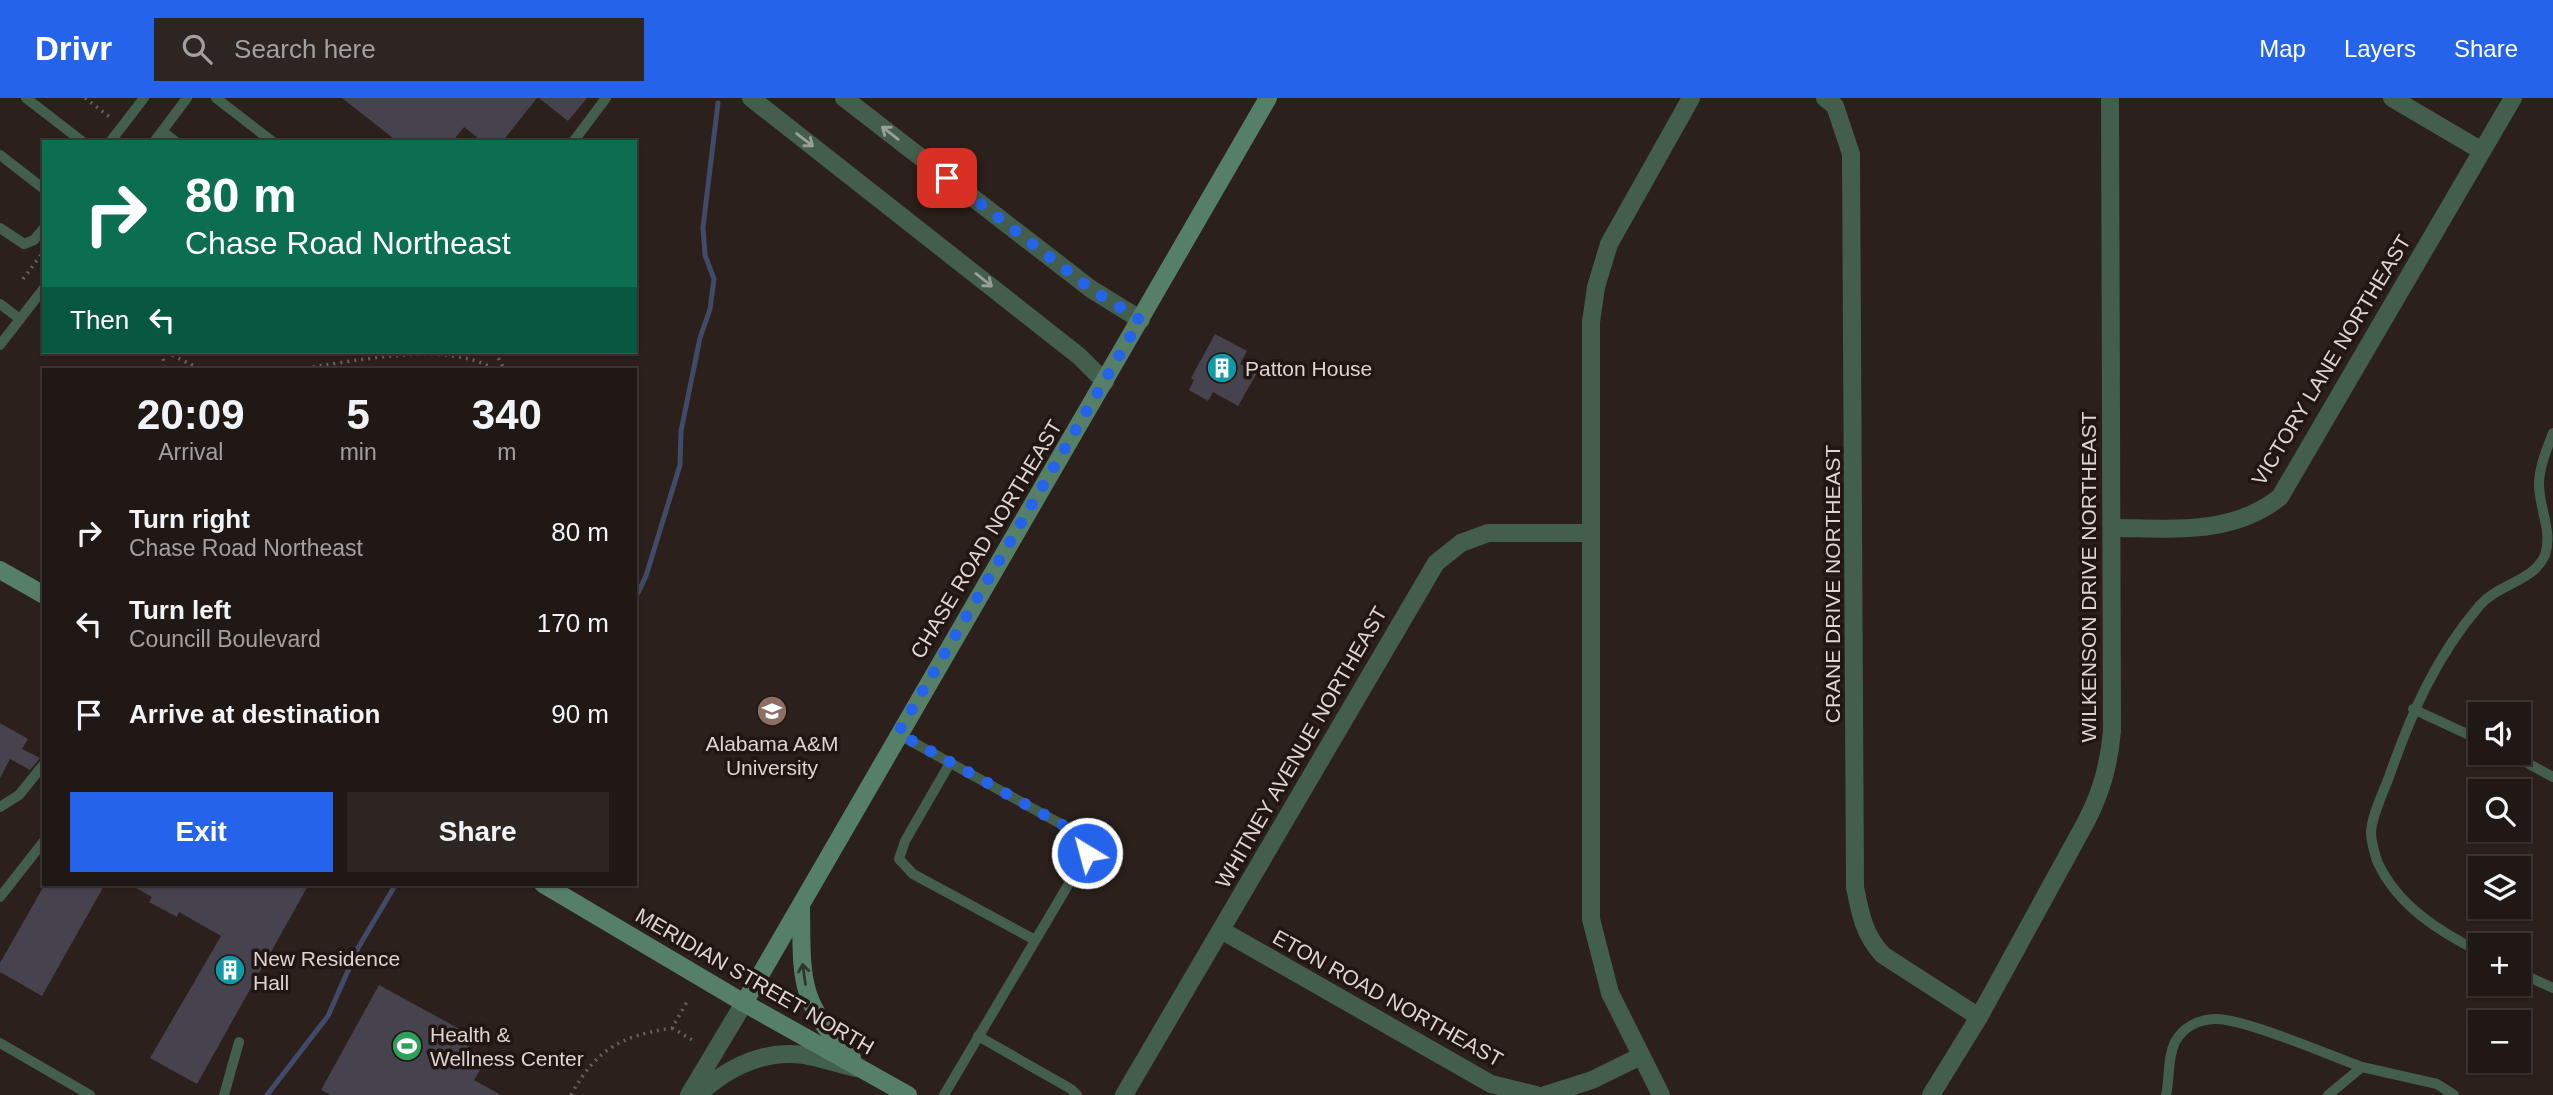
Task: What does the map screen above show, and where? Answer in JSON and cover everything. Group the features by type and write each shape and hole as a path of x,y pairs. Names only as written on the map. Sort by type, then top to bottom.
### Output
{"street":[{"path":"751,98 1068,348 1105,382"},
{"path":"844,98 1091,289 1140,320"},
{"name":"CHASE ROAD NORTHEAST","path":"744,1003 1268,98"},
{"path":"1661,1095 1610,993 1591,919 1591,322 1596,287 1609,244 1690,98"},
{"name":"CRANE DRIVE NORTHEAST","path":"1825,98 1835,106 1851,154 1855,887 1861,919 1871,942 1882,955 1979,1017"},
{"name":"WILKENSON DRIVE NORTHEAST","path":"1931,1095 1979,1017 2087,820 2101,792 2109,763 2112,732 2110,98"},
{"path":"2392,98 2482,152"},
{"name":"VICTORY LANE NORTHEAST","path":"2112,528 2184,528 2240,521 2265,509 2280,497 2513,98"},
{"name":"WHITNEY AVENUE NORTHEAST","path":"1124,1095 1436,563 1461,543 1489,533 1589,533"},
{"path":"0,570 42,594"},
{"name":"MERIDIAN STREET NORTH","path":"546,886 744,1003 908,1095"},
{"path":"801,906 802,972 808,1000 825,1029 864,1070"},
{"name":"ETON ROAD NORTHEAST","path":"1221,930 1491,1084 1536,1095"},
{"path":"689,1095 744,1003"},
{"path":"698,1095 714,1080 738,1066 765,1057 793,1054 864,1070"},
{"path":"1545,1095 1592,1080 1641,1056"}],"lane":[{"path":"26,98 80,140"},
{"path":"111,140 144,98"},
{"path":"155,140 187,98"},
{"path":"216,98 270,140"},
{"path":"574,140 606,98"},
{"path":"162,131 173,140"},
{"path":"0,155 42,187"},
{"path":"0,228 24,244 34,240 42,230"},
{"path":"0,345 42,291"},
{"path":"0,304 20,319"},
{"path":"2468,946 2436,929 2403,899 2378,863 2371,833 2413,709 2435,667 2482,603 2507,584 2536,573 2547,553 2550,530 2541,510 2539,481 2553,433"},
{"path":"2413,709 2468,734"},
{"path":"898,733 1079,834 1087,844 1087,853 944,1095"},
{"path":"950,763 905,841 899,859 913,874 1035,940"},
{"path":"2531,765 2553,777"},
{"path":"0,807 19,795 42,766"},
{"path":"0,897 42,844"},
{"path":"2531,978 2553,988"},
{"path":"2166,1095 2170,1057 2176,1041 2190,1025 2216,1018 2242,1024 2362,1067 2437,1084 2454,1095"},
{"path":"978,1036 1074,1092"},
{"path":"223,1095 239,1042"},
{"path":"0,1043 90,1095"},
{"path":"2328,1095 2334,1087 2362,1067"}],"path":[{"path":"85,98 121,127"},
{"path":"23,279 42,254"},
{"path":"168,354 198,368"},
{"path":"305,368 368,358 460,354"},
{"path":"454,356 491,368"},
{"path":"672,1028 687,1002"},
{"path":"571,1095 585,1070 601,1054 643,1033 672,1028 694,1041"}],"building":[{"path":"342,98 537,98 504,140 480,140 464,127 454,140 395,140"},
{"path":"539,98 587,98 568,121"},
{"name":"Patton House","path":"1215,334 1247,351 1240,364 1257,373 1238,406 1213,392 1208,401 1189,390 1194,380 1191,378"},
{"path":"0,723 28,739 22,749 40,758 30,770 10,759 0,778"},
{"path":"44,886 104,886 42,996 0,972 0,963"},
{"name":"New Residence Hall","path":"133,886 308,886 197,1084 150,1058 221,936 179,912 177,917 149,902 152,897"},
{"name":"Health & Wellness Center","path":"379,985 474,1037 464,1055 483,1065 474,1080 501,1095 331,1095 321,1090"}],"waterway":[{"path":"637,595 646,576 680,465 681,431 700,338 710,309 714,279 705,255 703,227 718,103"},
{"path":"267,1095 328,1016 358,948 395,886"}],"place":[{"name":"Patton House","path":"1222,368"},
{"name":"Alabama A&M University","path":"772,711"},
{"name":"New Residence Hall","path":"230,970"},
{"name":"Health & Wellness Center","path":"407,1046"}],"route":[{"path":"947,178 1091,289 1140,320 898,733 1079,834 1087,844 1087,853"}]}
